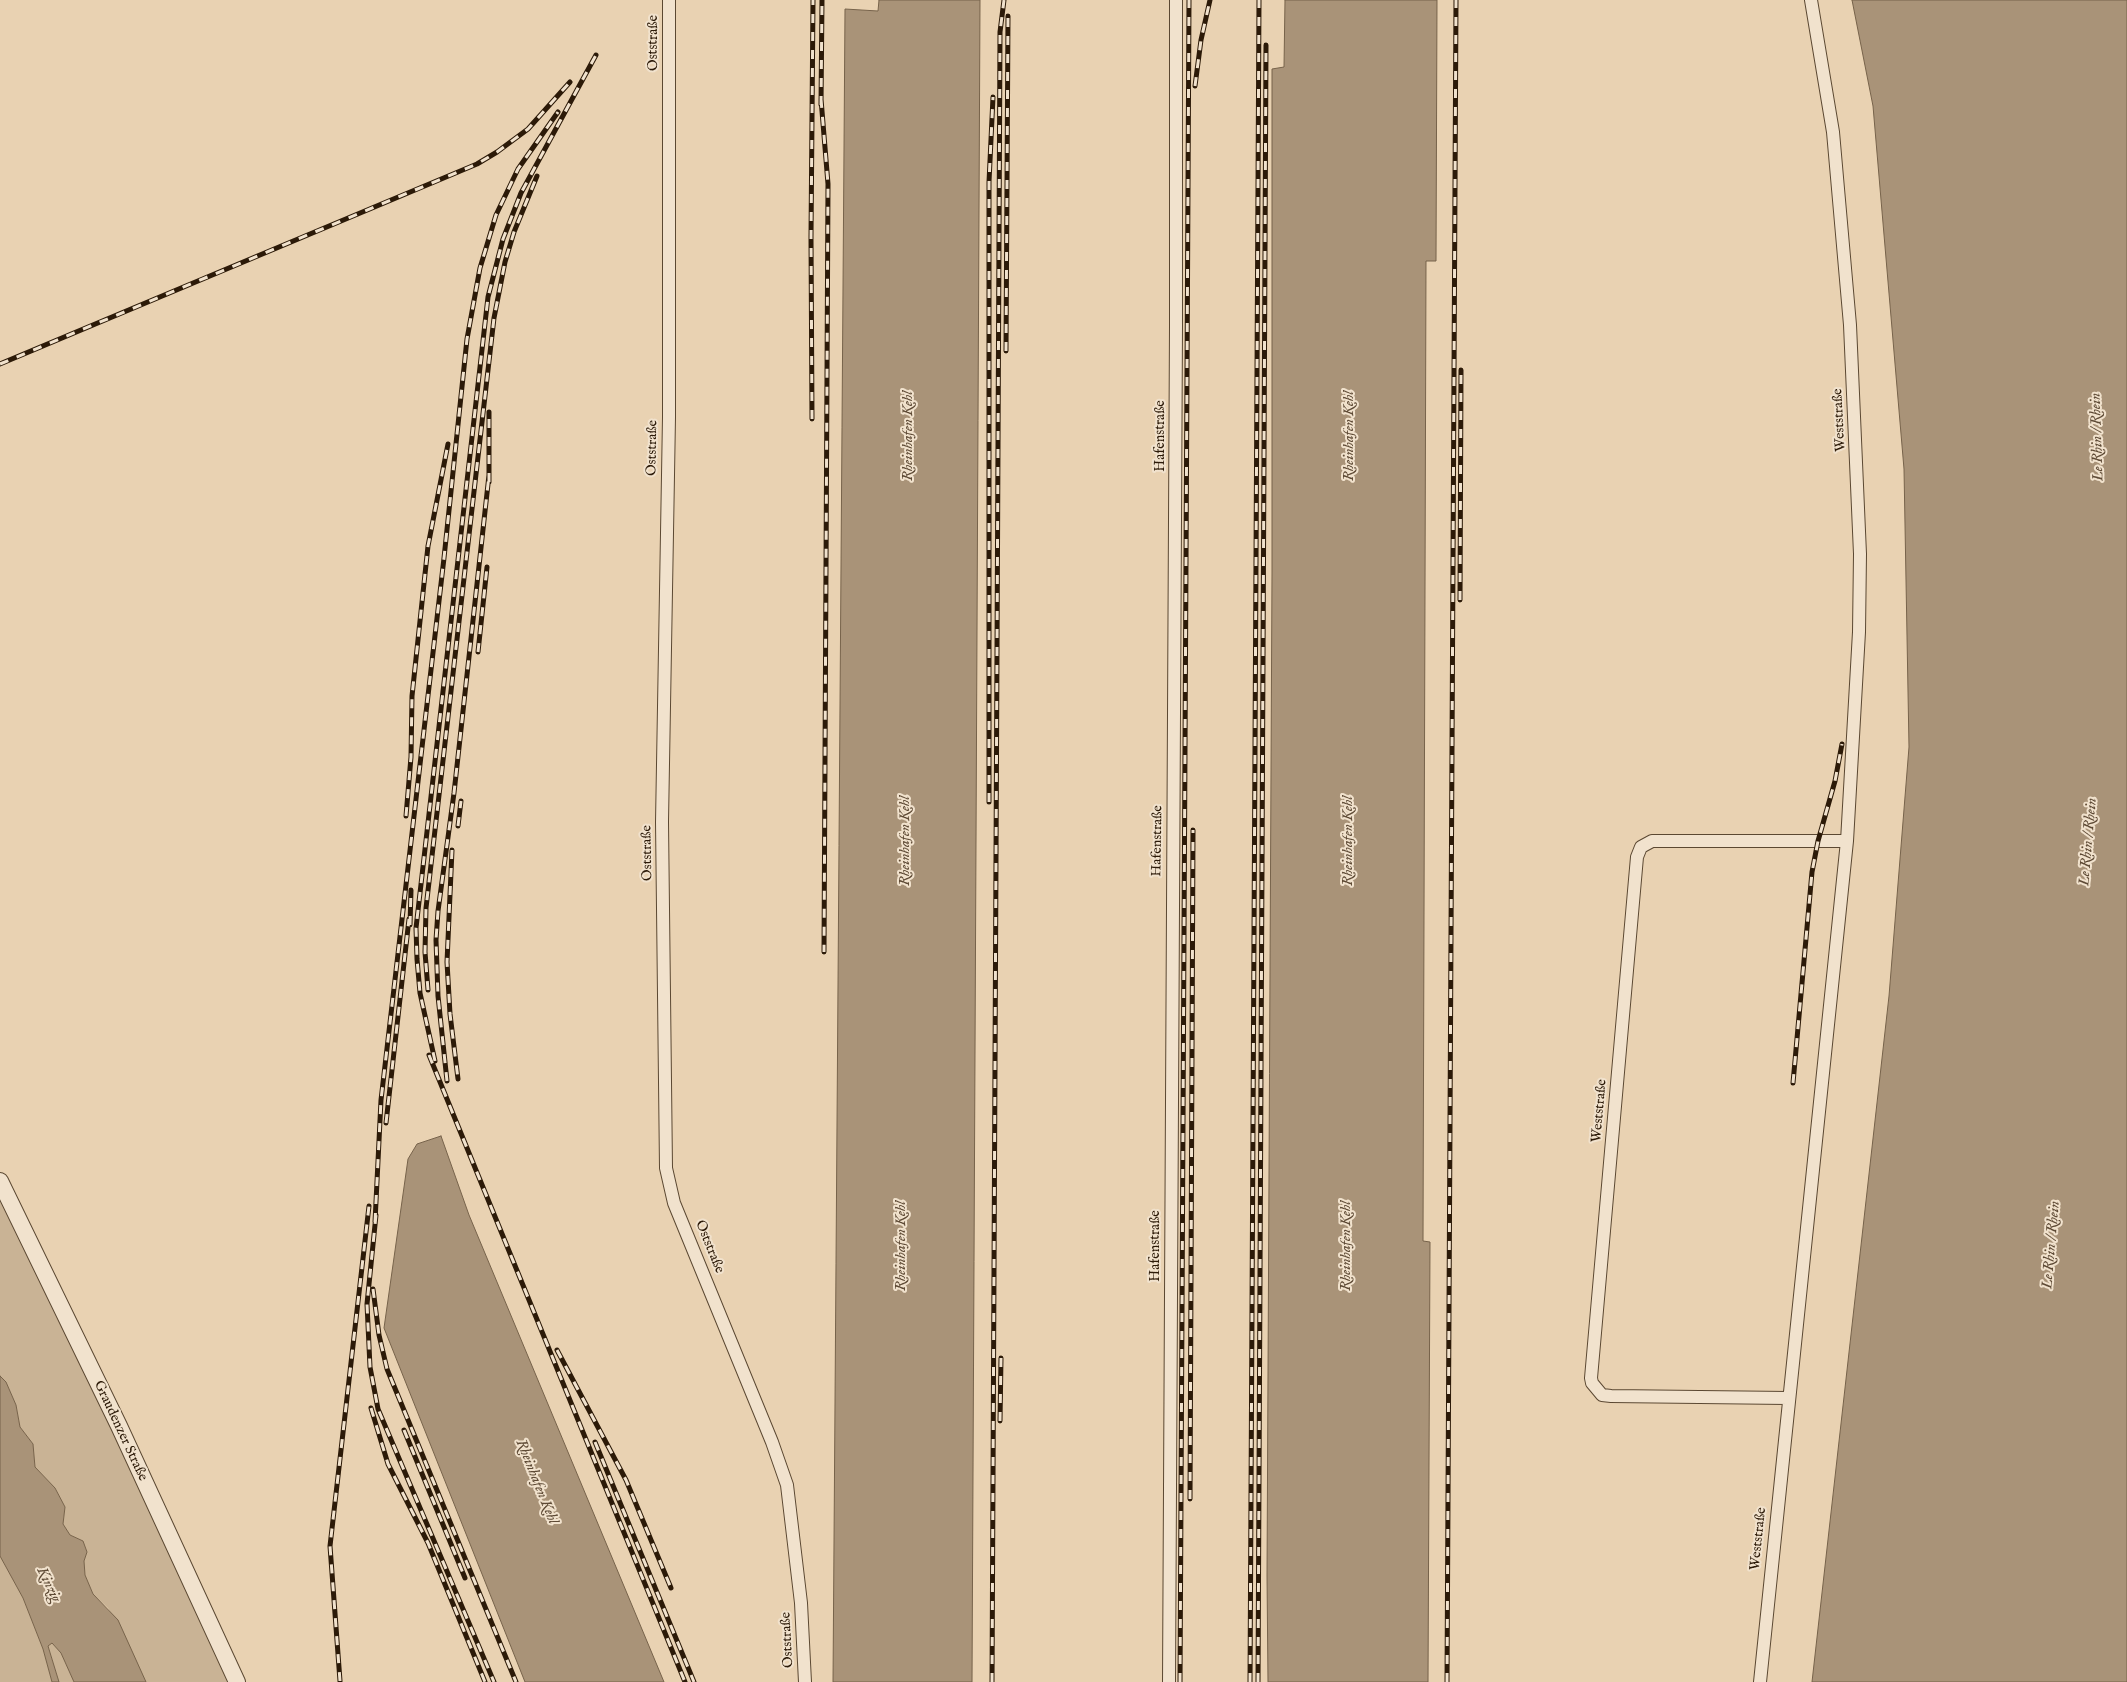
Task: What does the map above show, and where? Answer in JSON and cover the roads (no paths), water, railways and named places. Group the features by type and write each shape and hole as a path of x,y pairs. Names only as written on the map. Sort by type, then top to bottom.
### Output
{"street":[{"name":"Oststraße","path":"669,0 669,410 662,822 666,1168 674,1203 772,1442 787,1485 802,1602 805,1682"},
{"name":"Hafenstraße","path":"1169,1682 1176,0"},
{"name":"Weststraße","path":"1760,1682 1847,842 1859,632 1858,473 1850,325 1834,141 1811,0"},
{"name":"Weststraße","path":"1788,1398 1611,1396 1602,1395 1592,1383 1637,857 1641,847 1652,841 1847,842"},
{"name":"Graudenzer Straße","path":"0,1181 119,1426 237,1682"}],"water":[{"name":"Rheinhafen Kehl","path":"879,0 980,0 972,1682 833,1682 845,9 878,11"},
{"name":"Rheinhafen Kehl","path":"1285,0 1437,0 1436,261 1426,261 1423,1241 1430,1242 1428,1682 1268,1682 1272,69 1284,67"},
{"name":"Le Rhin / Rhein","path":"1852,0 2127,0 2127,1682 1812,1682 1889,996 1909,747 1904,469 1873,106"},
{"name":"Rheinhafen Kehl","path":"441,1136 469,1215 664,1682 525,1682 384,1328 408,1159 417,1144"},
{"name":"Kinzig","path":"0,1376 6,1382 16,1405 20,1427 33,1444 35,1467 55,1488 65,1507 63,1524 70,1535 83,1541 87,1552 84,1561 85,1575 93,1594 118,1620 146,1682 74,1682 61,1653 52,1643 48,1646 59,1682 52,1682 43,1649 23,1598 0,1556"}],"railway":[{"path":"812,419 813,0"},
{"path":"821,105 822,0"},
{"path":"992,1682 1000,32 1004,0"},
{"path":"1180,1682 1189,0"},
{"path":"1195,86 1201,40 1210,0"},
{"path":"1250,1682 1259,0"},
{"path":"1447,1682 1456,0"},
{"path":"1006,351 1008,16"},
{"path":"1258,1682 1266,45"},
{"path":"435,1061 420,993 416,928 488,297 503,239 521,193 596,55"},
{"path":"0,364 477,164 528,129 570,82"},
{"path":"989,802 989,182 993,97"},
{"path":"821,99 828,184 824,952"},
{"path":"375,1222 381,1100 444,558 467,339 480,268 496,215 518,169 558,112"},
{"path":"428,990 425,952 426,908 494,318 505,262 514,232 537,176"},
{"path":"1460,600 1461,370"},
{"path":"489,412 489,482"},
{"path":"406,816 411,757 412,696 428,546 448,444"},
{"path":"447,1081 438,996 436,940 438,911 454,793 489,475"},
{"path":"478,652 487,567"},
{"path":"1793,1083 1812,872 1818,841 1835,781 1842,744"},
{"path":"458,826 461,801"},
{"path":"1190,1499 1193,830"},
{"path":"452,850 447,962 450,1014 458,1079"},
{"path":"410,925 411,890"},
{"path":"386,1123 409,919"},
{"path":"429,1055 685,1682"},
{"path":"340,1681 330,1546 369,1206"},
{"path":"376,1215 367,1304 370,1367 378,1409 494,1682"},
{"path":"373,1289 379,1335 387,1369 516,1682"},
{"path":"557,1350 626,1480 671,1588"},
{"path":"1000,1421 1001,1358"},
{"path":"371,1408 388,1464 428,1543 485,1682"},
{"path":"404,1430 465,1578"},
{"path":"595,1442 694,1682"}]}
